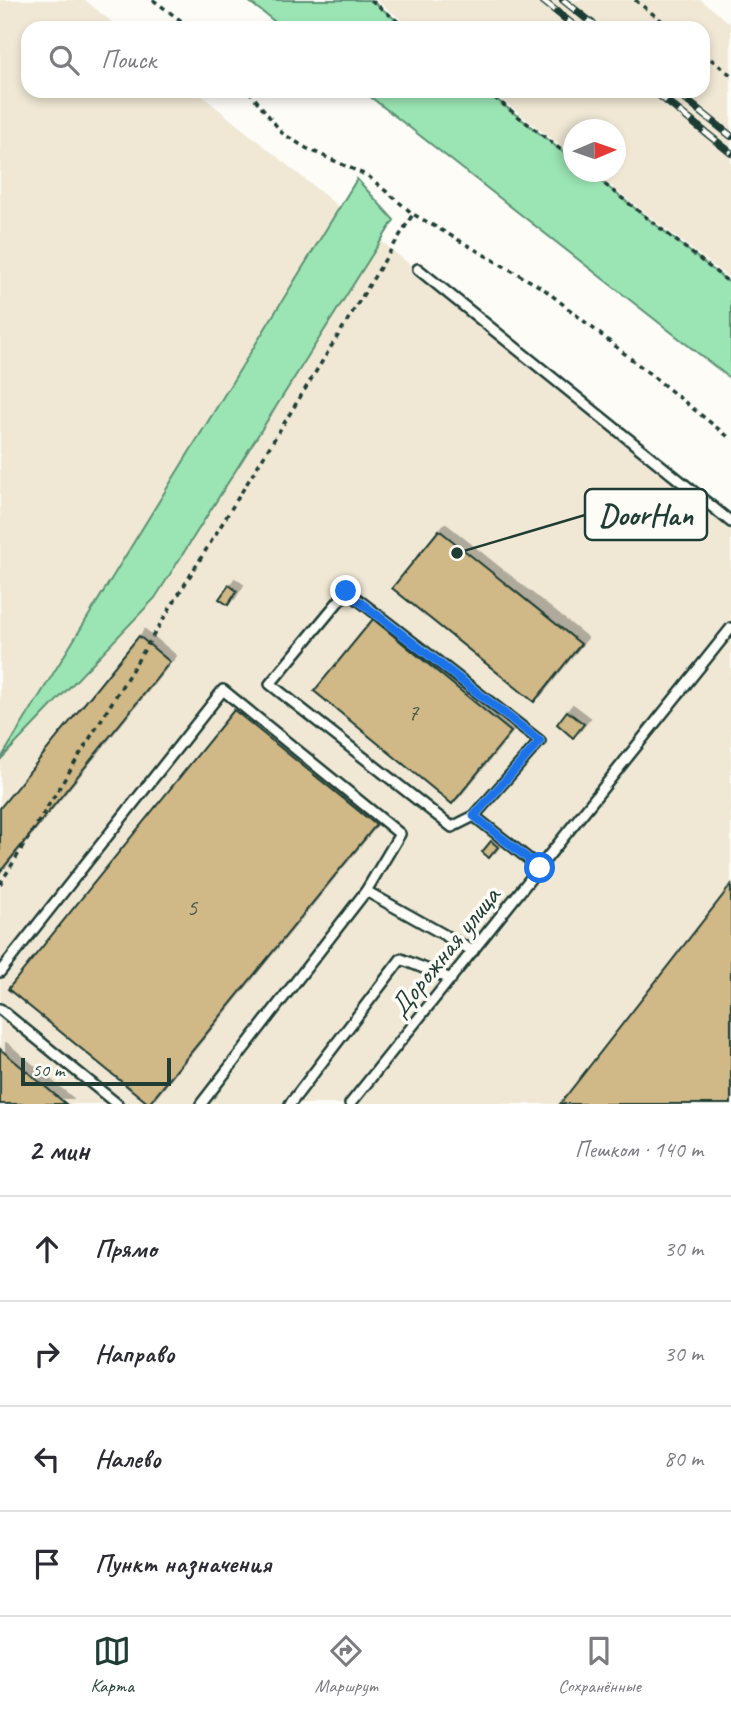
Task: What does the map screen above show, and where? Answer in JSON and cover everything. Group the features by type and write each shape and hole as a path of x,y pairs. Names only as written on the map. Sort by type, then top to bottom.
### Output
{"lane":[{"path":"418,270 731,522"},
{"path":"346,591 540,741 474,816 452,827 270,684 346,591"},
{"name":"Дорожная улица","path":"350,1104 731,628"},
{"path":"0,972 223,691 400,834 366,891 201,1104"},
{"path":"474,816 540,868"},
{"path":"366,891 473,951"},
{"path":"290,1104 401,958 451,979"},
{"path":"0,1009 117,1104"}],"path":[{"path":"153,0 182,21"},
{"path":"371,0 398,21"},
{"path":"635,0 662,21"},
{"path":"710,58 731,75"},
{"path":"254,98 282,133 306,148 368,176 413,215 544,289 731,439"},
{"path":"495,98 563,152"},
{"path":"602,182 731,284"},
{"path":"0,884 413,215"}],"shaded area":[{"path":"0,0 85,0 110,21 21,21 21,98 205,98 731,525 731,1104 0,1104"},
{"path":"376,0 701,0 731,24 731,280 606,182 626,182 626,119 563,119 563,148 500,98 710,98 710,21 403,21"}],"green space":[{"path":"247,0 371,0 397,21 274,21"},
{"path":"372,98 495,98 563,152 563,182 602,182 731,284 731,379"},
{"path":"357,179 394,220 155,598 0,760"}],"building":[{"path":"439,530 581,644 534,702 392,588"},
{"path":"229,585 237,591 228,605 219,599"},
{"path":"373,619 511,732 452,804 314,691"},
{"path":"139,636 170,662 0,872 0,808"},
{"path":"234,710 376,825 149,1104 8,989"},
{"path":"567,711 584,724 573,738 557,724"},
{"path":"491,841 498,847 489,858 482,852"},
{"path":"731,885 731,1104 560,1104"},
{"path":"0,1049 66,1104 0,1104"}],"railway":[{"path":"542,0 568,21"},
{"path":"563,0 589,21"},
{"path":"663,98 731,153"},
{"path":"684,98 731,136"}],"place":[{"name":"DoorHan","path":"457,553"}],"route":[{"path":"346,591 540,741 474,816 540,868"}]}
